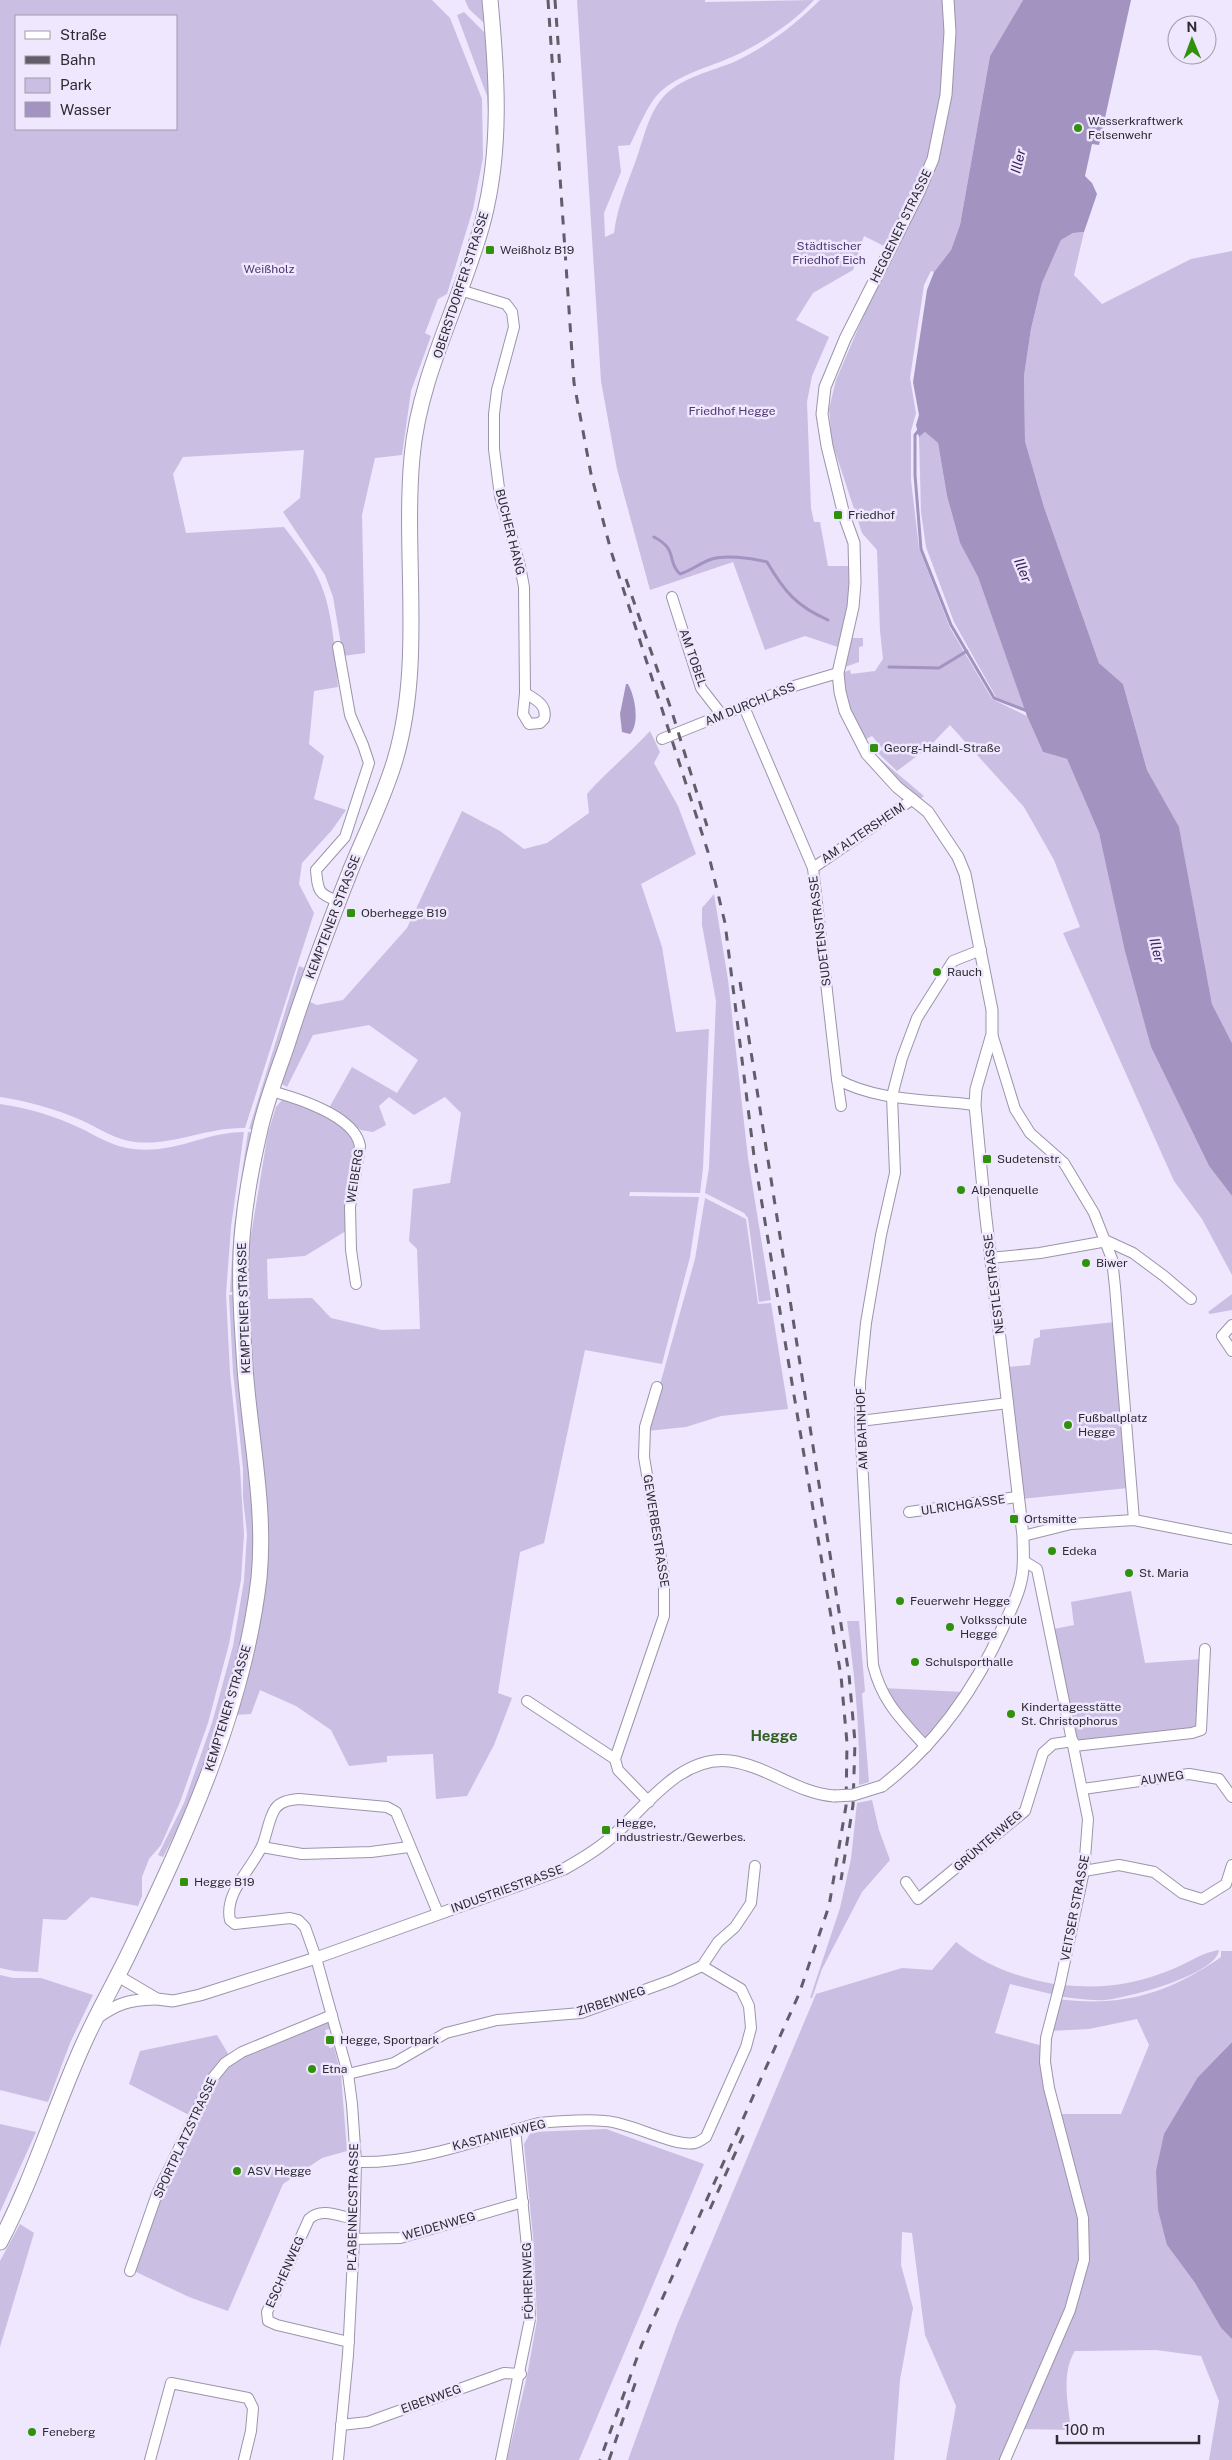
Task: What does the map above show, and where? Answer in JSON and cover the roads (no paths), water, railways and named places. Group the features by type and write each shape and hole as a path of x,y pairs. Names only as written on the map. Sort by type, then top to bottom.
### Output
{"main road":[{"name":"OBERSTDORFER STRASSE","path":"415,431 426,390 482,224 489,197 494,159 496,85 490,0"},
{"name":"KEMPTENER STRASSE","path":"0,2242 24,2193 83,2045 118,1976 196,1809 224,1728 248,1645 259,1578 261,1542 259,1498 245,1370 241,1294 242,1229 259,1132 271,1091 312,969 338,900 395,762 406,712 411,640 410,505 415,431"}],"street":[{"name":"HEGGENER STRASSE","path":"838,673 854,607 854,543 844,515 827,446 822,414 825,387 845,339 920,192 933,159 946,95 950,32 948,0"},
{"name":"BUCHER HANG","path":"460,290 506,304 512,312 514,327 497,390 494,414 494,449 500,496 524,587 525,692"},
{"name":"AM TOBEL","path":"672,597 701,688 722,715"},
{"path":"338,647 350,715 364,745 369,763 345,838 316,870 318,888 323,895 338,900"},
{"name":"AM DURCHLASS","path":"662,739 802,683 838,673"},
{"path":"838,673 845,711 856,735 881,771 928,812 958,857 965,874 981,950 992,1010 992,1034 1015,1109 1030,1133 1064,1163 1076,1179 1107,1241 1112,1260 1115,1287 1134,1520"},
{"name":"SUDETENSTRASSE","path":"744,707 813,868 841,1106"},
{"name":"AM ALTERSHEIM","path":"813,868 913,800"},
{"name":"AM BAHNHOF","path":"926,1747 886,1701 878,1686 873,1665 860,1421 860,1382 866,1323 881,1235 895,1173 892,1096 903,1052 917,1018 954,961 981,950"},
{"name":"NESTLESTRASSE","path":"992,1034 976,1089 976,1106 990,1258 1023,1536"},
{"path":"838,1079 850,1086 892,1096 976,1106"},
{"name":"WEIBERG","path":"271,1091 297,1098 334,1116 349,1125 359,1137 360,1146 350,1207 349,1226 356,1284"},
{"path":"990,1258 1040,1253 1107,1241 1133,1253 1191,1299"},
{"path":"1232,1325 1222,1336 1232,1351"},
{"name":"GEWERBESTRASSE","path":"615,1759 664,1616 664,1576 644,1457 645,1427 657,1387"},
{"path":"860,1421 1008,1403"},
{"name":"ULRICHGASSE","path":"909,1512 1017,1497"},
{"path":"1023,1536 1071,1524 1134,1520 1232,1539"},
{"name":"INDUSTRIESTRASSE","path":"97,2018 110,2009 132,2000 173,2000 200,1995 316,1958 564,1869 589,1855 613,1836 675,1778 688,1770 718,1761 746,1764 779,1776 814,1794 853,1795 882,1786 904,1770 926,1747 960,1705 993,1648 1021,1582 1024,1561 1023,1536"},
{"name":"VEITSER STRASSE","path":"1005,2460 1070,2310 1084,2260 1083,2218 1056,2115 1045,2062 1046,2038 1060,1984 1084,1871 1088,1820 1084,1789 1037,1569 1024,1561"},
{"path":"1074,1743 1192,1733 1201,1730 1205,1650"},
{"path":"527,1701 615,1759 618,1770 649,1802"},
{"name":"GRÜNTENWEG","path":"906,1882 918,1899 984,1847 1025,1811 1043,1752 1054,1744 1074,1743"},
{"name":"AUWEG","path":"1084,1789 1189,1774 1219,1779 1232,1797"},
{"path":"409,1847 371,1852 302,1854 262,1847 275,1808 287,1800 299,1799 387,1807 396,1812 438,1914"},
{"name":"PLABENNECSTRASSE","path":"262,1847 232,1897 228,1911 230,1920 236,1924 290,1918 298,1920 305,1927 316,1958 348,2074 356,2162 349,2342 338,2460"},
{"path":"1084,1871 1119,1865 1154,1872 1182,1893 1202,1899 1226,1884 1232,1865"},
{"path":"702,1966 718,1942 735,1927 751,1903 755,1866"},
{"name":"ZIRBENWEG","path":"348,2074 394,2062 446,2033 497,2020 581,2013 672,1980 702,1966"},
{"name":"KASTANIENWEG","path":"356,2162 378,2163 403,2159 539,2123 606,2120 634,2127 670,2140 695,2143 706,2137 746,2047 751,2028 749,2006 741,1989 702,1966"},
{"path":"118,1976 157,1999"},
{"name":"SPORTPLATZSTRASSE","path":"130,2271 157,2194 212,2078 225,2063 242,2052 332,2015"},
{"name":"FÖHRENWEG","path":"501,2460 521,2374 530,2319 523,2202 516,2129"},
{"name":"WEIDENWEG","path":"354,2239 400,2238 523,2202"},
{"name":"ESCHENWEG","path":"349,2342 277,2325 268,2321 267,2312 309,2219 315,2213 321,2212 354,2219"},
{"name":"EIBENWEG","path":"341,2425 368,2422 504,2373 521,2374"},
{"path":"150,2460 171,2383 248,2398 253,2408 251,2431 244,2460"}],"water":[{"name":"Iller","path":"1023,0 1131,0 1099,145 1092,144 1085,176 1092,183 1097,194 1084,232 1073,233 1061,240 1042,283 1031,329 1024,376 1025,441 1044,507 1099,663 1123,684 1147,770 1179,827 1212,1004 1232,1043 1232,1196 1209,1166 1151,1047 1125,951 1099,833 1067,759 1043,752 1027,716 978,577 960,543 947,496 938,443 925,432 919,437 916,425 919,415 913,382 927,290 934,272 951,250 960,225 990,56"},
{"path":"626,684 631,689 636,717 630,734 622,732 620,714"},
{"path":"1232,2042 1232,2339 1221,2328 1195,2283 1167,2245 1158,2210 1156,2171 1164,2134 1198,2077"}],"waterway":[{"path":"919,430 915,435 915,475 921,549 951,625 994,698 1030,712"},
{"path":"654,537 667,546 674,565 680,574 709,560 722,557 746,558 767,562 792,597 807,609 828,620"},
{"path":"889,667 939,668 967,651"}],"railway":[{"path":"548,0 574,383 591,474 611,551 708,852 725,923 754,1156 841,1676 847,1743 846,1806 829,1906 799,1994 642,2344 600,2460"},
{"path":"555,0 560,70"},
{"path":"626,579 672,712 707,826"},
{"path":"740,982 849,1675 855,1742 853,1805 841,1880"},
{"path":"710,2209 747,2127"},
{"path":"609,2460 636,2381"}],"place":[{"name":"Wasserkraftwerk Felsenwehr","path":"1078,128"},
{"name":"Weißholz B19","path":"490,250"},
{"name":"Friedhof","path":"838,515"},
{"name":"Georg-Haindl-Straße","path":"874,748"},
{"name":"Oberhegge B19","path":"351,913"},
{"name":"Rauch","path":"937,972"},
{"name":"Sudetenstr.","path":"987,1159"},
{"name":"Alpenquelle","path":"961,1190"},
{"name":"Biwer","path":"1086,1263"},
{"name":"Fußballplatz Hegge","path":"1068,1425"},
{"name":"Ortsmitte","path":"1014,1519"},
{"name":"Edeka","path":"1052,1551"},
{"name":"St. Maria","path":"1129,1573"},
{"name":"Feuerwehr Hegge","path":"900,1601"},
{"name":"Volksschule Hegge","path":"950,1627"},
{"name":"Schulsporthalle","path":"915,1662"},
{"name":"Kindertagesstätte St. Christophorus","path":"1011,1714"},
{"name":"Hegge, Industriestr./Gewerbes.","path":"606,1830"},
{"name":"Hegge B19","path":"184,1882"},
{"name":"Hegge, Sportpark","path":"330,2040"},
{"name":"Etna","path":"312,2069"},
{"name":"ASV Hegge","path":"237,2171"},
{"name":"Feneberg","path":"32,2432"}],"district":[{"name":"Hegge","path":"774,1735"}],"park label":[{"name":"Städtischer Friedhof Eich","path":"829,253"},
{"name":"Weißholz","path":"269,269"},
{"name":"Friedhof Hegge","path":"732,411"}]}
